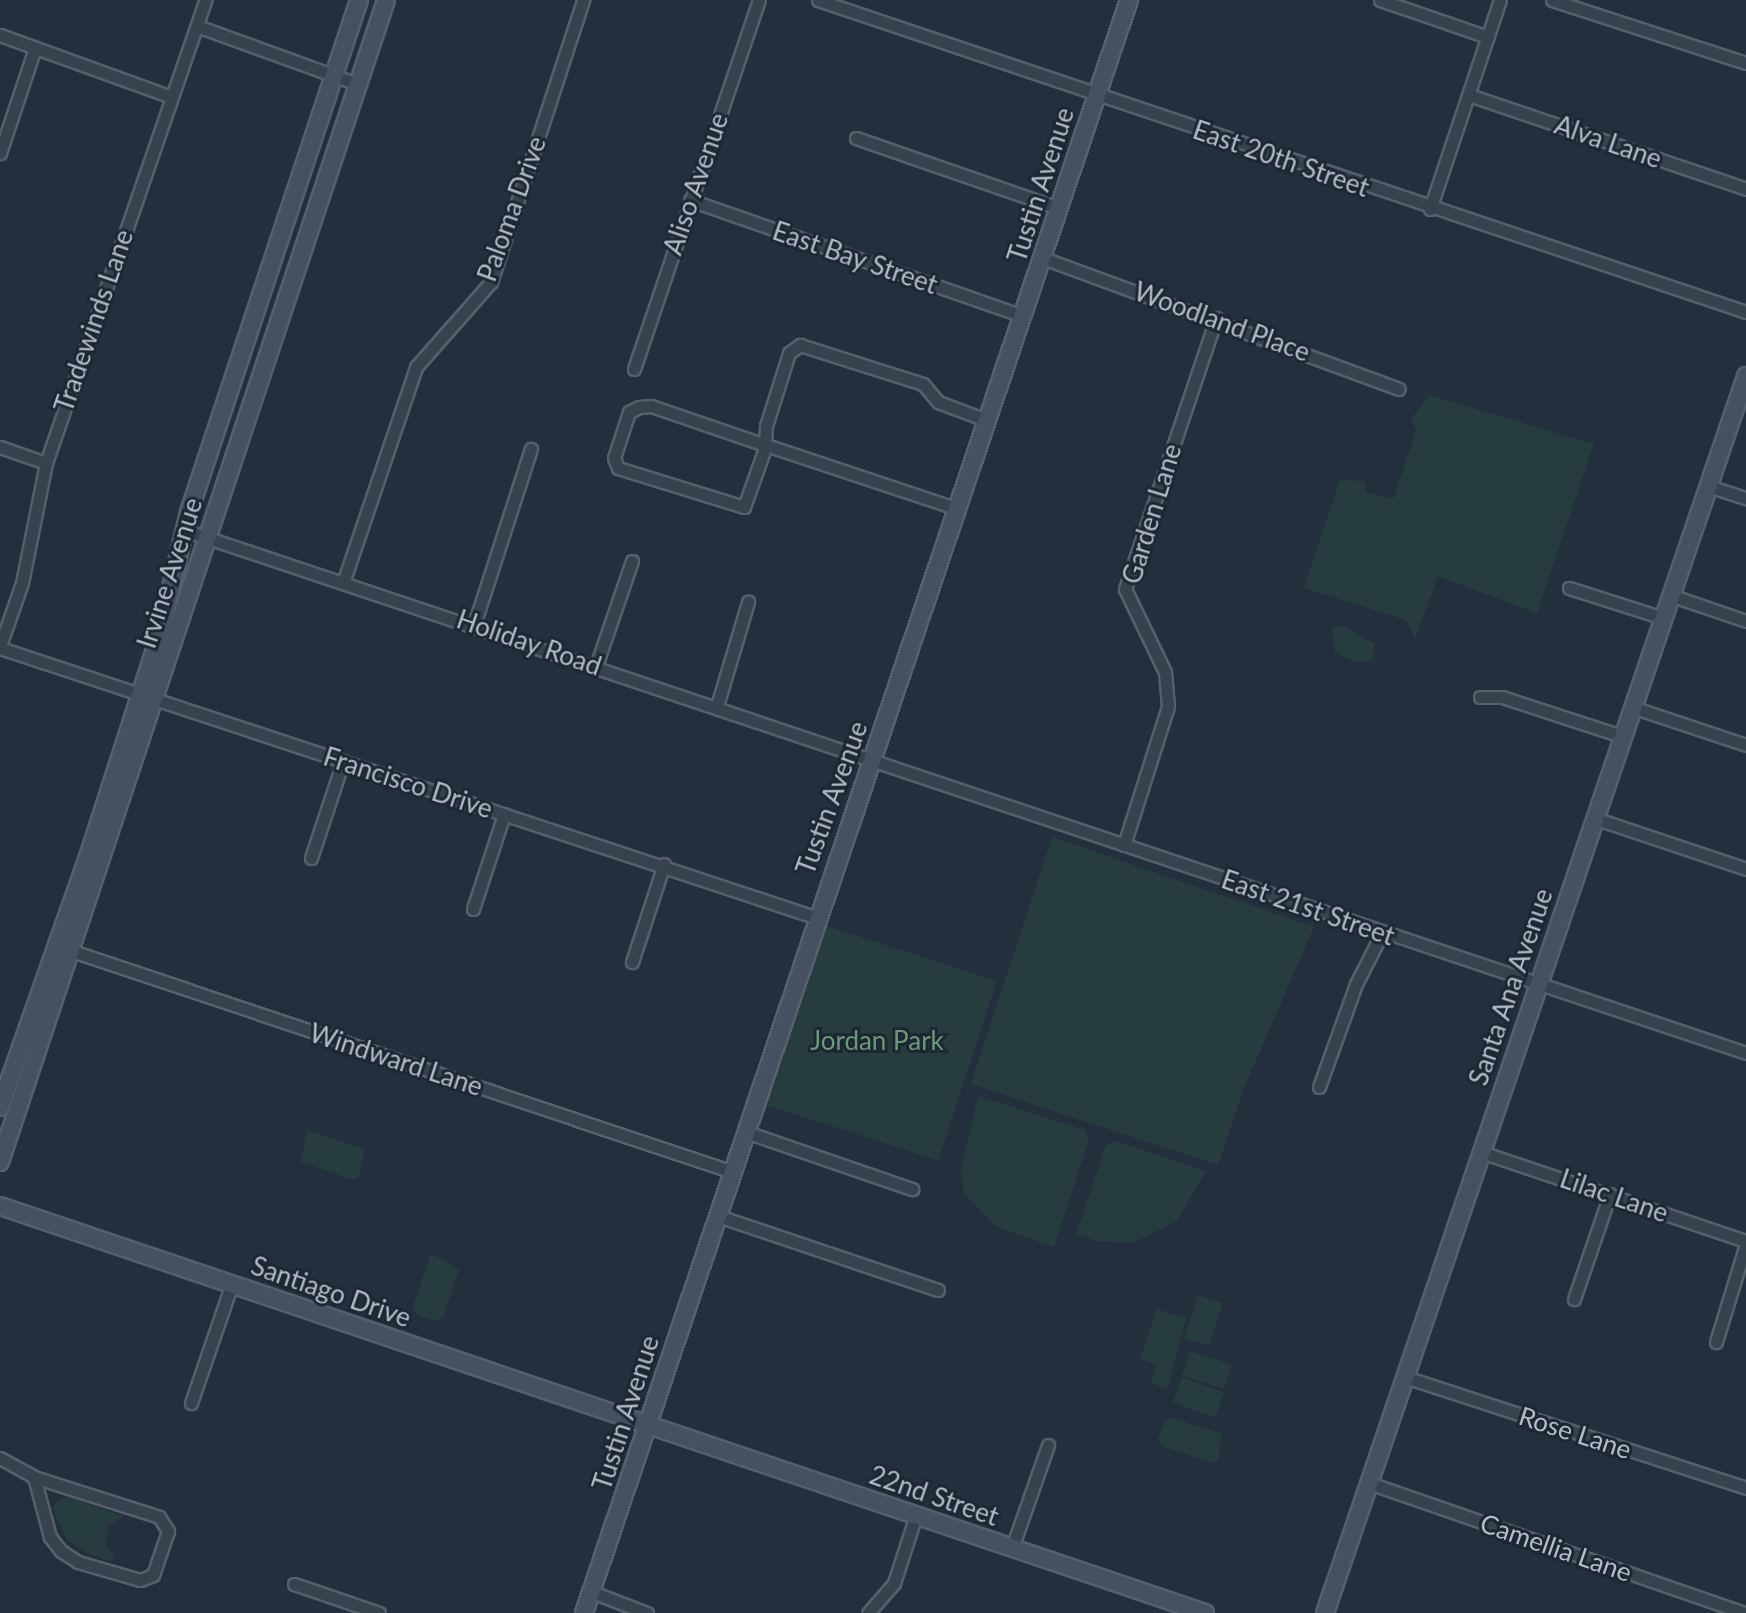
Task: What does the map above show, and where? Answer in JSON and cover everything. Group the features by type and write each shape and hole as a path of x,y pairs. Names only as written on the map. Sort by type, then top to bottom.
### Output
{"street":[{"name":"Tradewinds Lane","path":"0,647 22,583 46,463 205,0"},
{"name":"Irvine Avenue","path":"146,698 184,530 359,0"},
{"name":"Irvine Avenue","path":"0,1162 64,949 146,698 207,538 386,0"},
{"name":"Paloma Drive","path":"344,580 416,367 491,282 583,0"},
{"name":"Aliso Avenue","path":"634,369 759,0"},
{"name":"East 20th Street","path":"818,0 1430,209 1746,312"},
{"name":"Tustin Avenue","path":"584,1613 733,1172 815,917 873,759 1129,0"},
{"path":"1380,0 1488,37"},
{"path":"1430,209 1500,0"},
{"path":"1552,0 1746,63"},
{"path":"197,26 357,84"},
{"path":"0,35 171,97"},
{"path":"0,153 35,48"},
{"name":"Alva Lane","path":"1469,95 1746,189"},
{"path":"856,138 1058,208"},
{"name":"East Bay Street","path":"690,200 1021,315"},
{"name":"Woodland Place","path":"1043,258 1216,318 1399,389"},
{"name":"Garden Lane","path":"1124,845 1168,706 1165,672 1125,589 1216,318"},
{"path":"958,509 769,446 651,406 629,412 614,458 618,468 740,508 746,504 769,446 789,353 800,345 923,384 938,402 986,420"},
{"name":"Santa Ana Avenue","path":"1325,1613 1746,376"},
{"path":"0,447 46,463"},
{"path":"474,625 531,449"},
{"path":"1708,486 1746,498"},
{"name":"Holiday Road","path":"184,530 344,580 873,759"},
{"path":"596,666 632,561"},
{"path":"1569,588 1663,618"},
{"path":"1670,595 1746,621"},
{"path":"717,706 748,602"},
{"name":"Francisco Drive","path":"0,647 146,698 664,864 815,917"},
{"path":"1480,697 1502,697 1621,736"},
{"path":"1632,707 1746,745"},
{"name":"East 21st Street","path":"873,759 1382,933 1746,1053"},
{"path":"311,858 343,761"},
{"path":"473,909 504,814"},
{"path":"1594,818 1746,869"},
{"path":"632,962 664,864"},
{"path":"1319,1087 1356,984 1382,933"},
{"name":"Irvine Avenue","path":"0,1107 64,949"},
{"name":"Windward Lane","path":"64,949 733,1172"},
{"path":"746,1132 912,1189"},
{"name":"Lilac Lane","path":"1481,1152 1746,1242"},
{"path":"1574,1299 1610,1194"},
{"name":"Santiago Drive","path":"0,1206 647,1424"},
{"path":"718,1216 938,1290"},
{"path":"1716,1342 1746,1242"},
{"path":"191,1403 232,1283"},
{"name":"Rose Lane","path":"1405,1377 1746,1488"},
{"name":"22nd Street","path":"647,1424 1205,1613"},
{"path":"1012,1548 1048,1445"},
{"path":"0,1458 34,1477 159,1517 168,1531 153,1575 140,1580 78,1562 61,1551 50,1537 34,1477"},
{"name":"Camellia Lane","path":"1369,1483 1744,1613"},
{"path":"868,1613 894,1583 916,1515"},
{"path":"294,1584 379,1613"},
{"path":"592,1592 647,1613"}],"green space":[{"path":"1429,395 1594,444 1537,613 1438,576 1415,639 1406,620 1304,588 1340,480 1365,481 1366,492 1393,499 1416,430 1411,419"},
{"path":"1344,626 1375,644 1373,660 1356,662 1335,653 1332,627"},
{"path":"1052,837 1314,927 1243,1090 1218,1165 971,1084"},
{"name":"Jordan Park","path":"815,922 997,981 938,1161 757,1102"},
{"path":"978,1096 1085,1130 1089,1140 1054,1247 995,1226 964,1193 961,1171"},
{"path":"307,1130 364,1149 359,1177 353,1180 301,1162"},
{"path":"1116,1141 1206,1171 1177,1221 1133,1243 1097,1241 1076,1234 1106,1145"},
{"path":"431,1253 459,1270 443,1317 434,1321 417,1315 413,1307"},
{"path":"1198,1295 1223,1303 1209,1346 1184,1338"},
{"path":"1157,1309 1186,1319 1168,1389 1151,1383 1157,1365 1140,1359"},
{"path":"1190,1351 1232,1365 1224,1389 1182,1376"},
{"path":"1182,1377 1224,1392 1215,1418 1173,1402"},
{"path":"1172,1418 1222,1434 1218,1460 1211,1463 1162,1446 1158,1439 1165,1420"},
{"path":"66,1496 124,1516 108,1527 107,1545 115,1558 109,1561 84,1552 66,1539 52,1507"}]}
